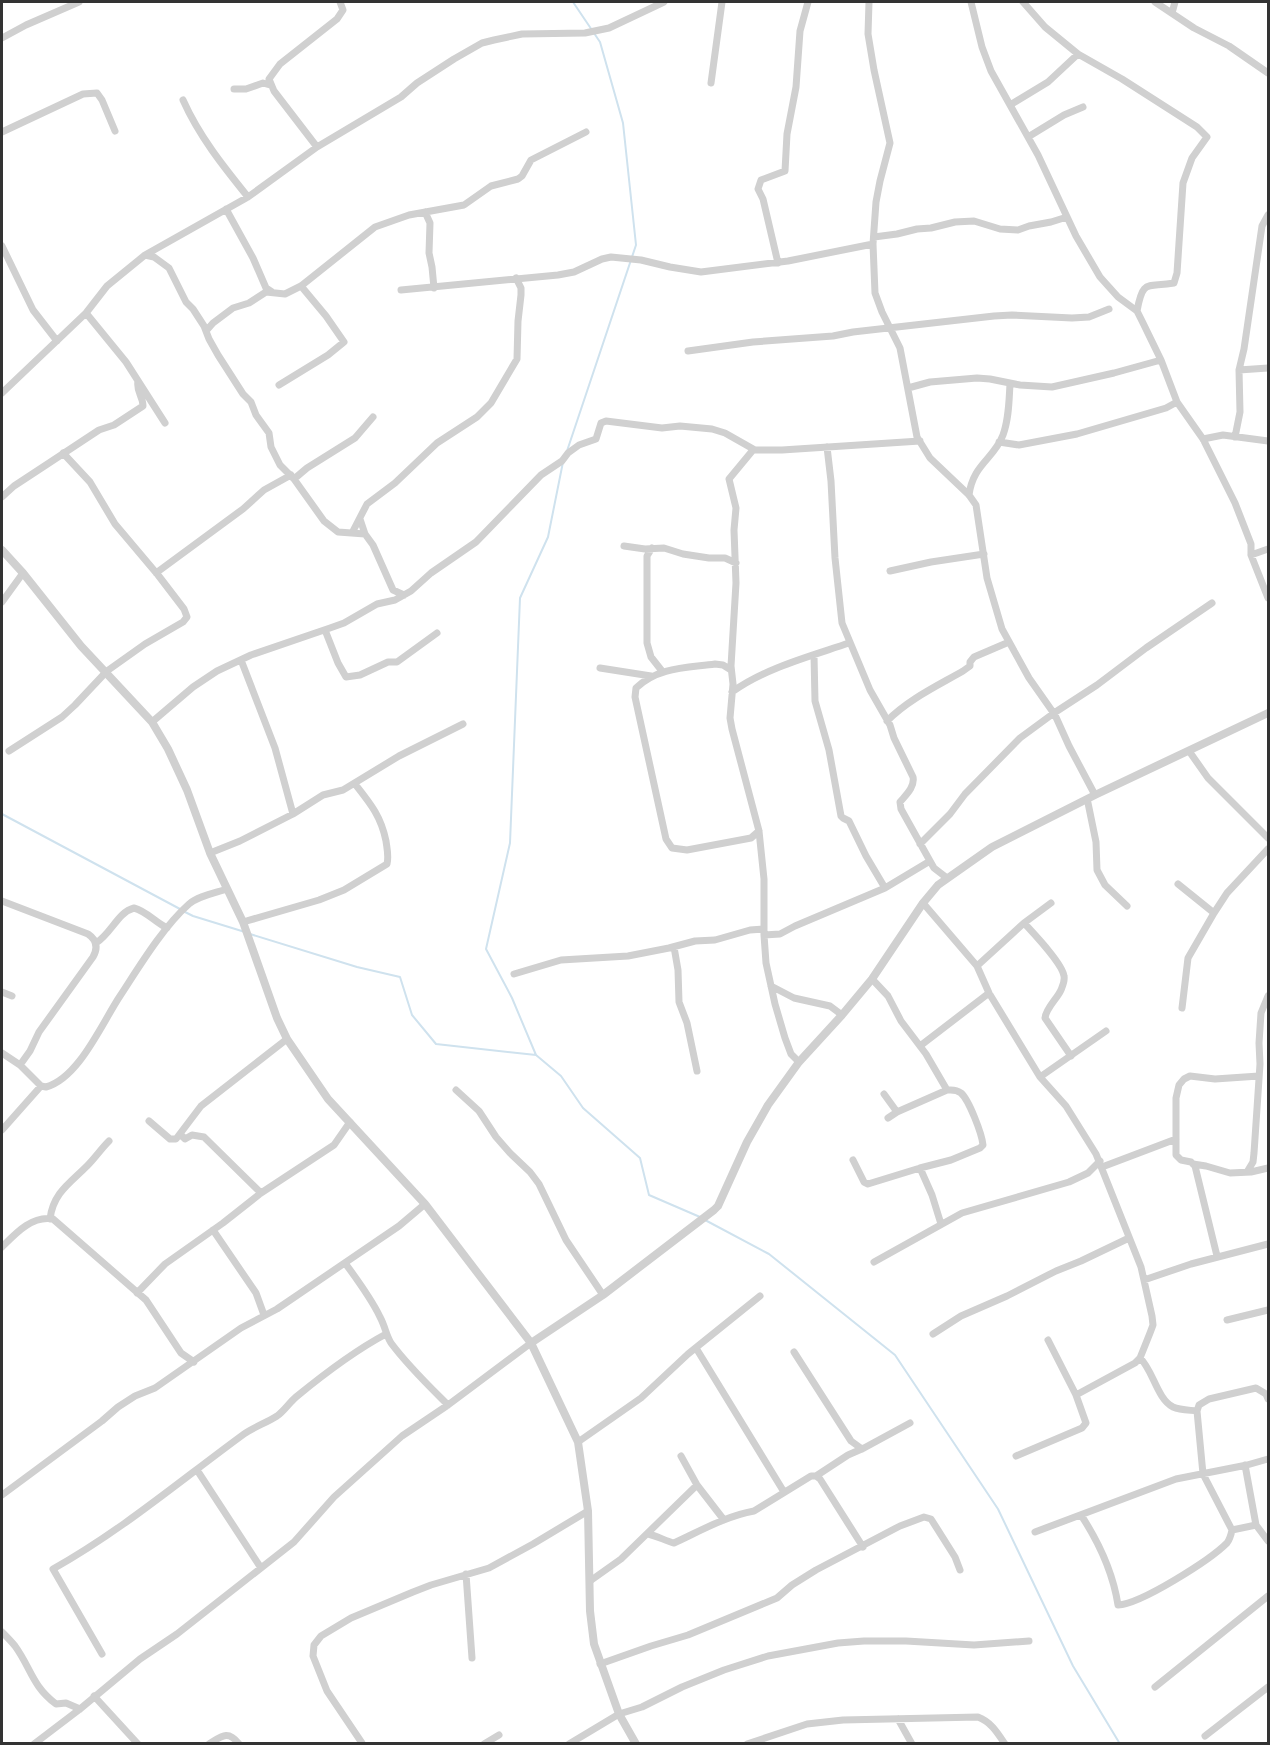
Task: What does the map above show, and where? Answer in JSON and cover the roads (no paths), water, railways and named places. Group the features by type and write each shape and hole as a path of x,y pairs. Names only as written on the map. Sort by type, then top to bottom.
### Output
{"street":[{"path":"2,38 79,2"},
{"path":"317,147 270,84 269,79 280,64 337,19 343,10 340,2"},
{"path":"2,393 86,312 107,286 145,255 248,197 317,147 400,97 454,59 482,43 522,34 585,33 609,28 664,2"},
{"path":"711,83 722,2"},
{"path":"778,262 763,199 758,189 760,180 785,171 787,134 796,87 800,31 808,2"},
{"path":"869,2 868,34 891,143 878,190 874,241 875,293 900,348 918,437 930,458 969,495 976,505 987,578 1002,629 1029,678 1054,712 1095,795"},
{"path":"971,2 982,47 991,71 1028,137 1067,217 1100,277 1118,297 1137,311 1161,360 1177,402 1203,439 1235,503 1251,544 1251,555 1269,598"},
{"path":"1023,2 1045,27 1078,54 1197,127 1207,137 1192,158 1183,183 1177,273 1174,283 1154,284 1143,289 1137,311"},
{"path":"1155,2 1269,73"},
{"path":"1172,14 1175,2"},
{"path":"1010,105 1048,82 1078,54"},
{"path":"234,89 246,89 263,83 270,84"},
{"path":"2,132 83,94 97,93 115,131"},
{"path":"183,100 196,128 248,197"},
{"path":"1028,137 1064,115 1083,107"},
{"path":"206,331 233,308 249,303 268,291 285,294 301,286 375,227 409,215 464,205 491,186 522,176 531,160 586,132"},
{"path":"226,209 268,291"},
{"path":"424,212 430,223 429,253 434,288"},
{"path":"1236,437 1240,412 1239,370 1262,226 1269,214"},
{"path":"401,290 574,272 611,257 641,260 701,272 778,262 955,222 974,221 1000,229 1018,230 1067,217"},
{"path":"2,246 33,310 57,341"},
{"path":"145,255 154,256 169,268 186,302 193,309 218,355 243,394 251,402 269,433 271,447 280,465 292,477 324,521 343,534 365,534"},
{"path":"352,533 367,504 395,483 437,443 477,417 491,403 518,359 521,288 516,278"},
{"path":"279,385 328,355 344,342 301,286"},
{"path":"688,351 1012,315 1089,317 1109,309"},
{"path":"86,312 119,352 165,423"},
{"path":"908,388 930,382 977,378 1010,384 1052,387 1161,360"},
{"path":"1239,370 1269,368"},
{"path":"2,497 14,486 63,453 143,406 138,381"},
{"path":"969,495 971,482 1003,436 1010,384"},
{"path":"999,442 1019,445 1077,434 1166,408 1177,402"},
{"path":"156,573 243,509 264,490 292,477 355,438 373,417"},
{"path":"152,722 207,677 241,660 325,630 377,604 404,595 477,542 541,475 562,461 568,453 579,445 596,439 601,423 606,420 662,429 680,426 712,429 725,433 753,450 920,441"},
{"path":"1203,439 1223,435 1269,441"},
{"path":"827,447 838,603 842,623 849,644 914,782 900,805 934,868 947,878"},
{"path":"753,450 729,479 735,508 736,563 731,670 735,687 730,718 759,831 764,879 766,963 785,1038 791,1053 799,1062"},
{"path":"9,751 62,717 107,671 145,644 183,622 187,617 184,609 115,524 90,482 63,453"},
{"path":"360,519 393,590 404,595"},
{"path":"624,546 645,549 664,548 683,554 725,558 736,563"},
{"path":"652,549 647,556 647,643 651,657 662,671"},
{"path":"1251,555 1269,549"},
{"path":"2,550 81,646 107,671 152,722 168,749 187,789 210,853 243,922 277,1018 287,1039 328,1099 425,1204 531,1343 578,1442 588,1511 590,1611 594,1644 619,1714 636,1743"},
{"path":"890,571 984,554"},
{"path":"2,602 23,573"},
{"path":"388,601 393,590"},
{"path":"920,844 1020,738 1212,603"},
{"path":"325,630 346,677 360,675 388,662 397,662 437,633"},
{"path":"887,721 916,697 970,666 974,657 1009,642"},
{"path":"735,687 783,666 849,644"},
{"path":"814,655 815,701 829,750 841,816 849,821 885,888"},
{"path":"241,660 275,748 292,814"},
{"path":"731,670 723,665 715,664 662,671 651,676 636,688 635,697 666,838 672,848 687,850 751,838 759,831"},
{"path":"600,668 651,676"},
{"path":"34,1743 294,1542 334,1497 402,1436 531,1343 603,1295 714,1210 721,1200 755,1126 799,1062 872,979 923,903 938,885 992,848 1095,795 1269,713"},
{"path":"210,853 292,814 323,795 355,784 399,756 463,724"},
{"path":"1189,751 1208,778 1269,838"},
{"path":"243,922 319,900 344,890 387,864 389,857 383,825 355,784"},
{"path":"1086,800 1096,842 1097,870 1105,885 1127,906"},
{"path":"751,838 760,843"},
{"path":"1182,1008 1188,958 1227,893 1269,849"},
{"path":"514,974 561,960 628,956 695,941 715,940 750,930 785,932 885,888 930,861"},
{"path":"1178,884 1214,913"},
{"path":"2,1053 20,1065 41,1086 52,1085 68,1074 167,928 188,905 227,889"},
{"path":"2,901 88,934 96,943 97,950 39,1032 20,1065"},
{"path":"923,903 976,966 989,993 1040,1077 1066,1106 1086,1135 1101,1164 1144,1280 1153,1326 1140,1358 1135,1363 1076,1395"},
{"path":"976,966 1024,923 1051,903"},
{"path":"96,943 106,936 125,912 134,908 143,911 167,928"},
{"path":"1024,923 1064,974 1060,993 1045,1018 1071,1056"},
{"path":"674,947 678,970 679,1002 687,1023 697,1071"},
{"path":"872,979 888,996 901,1021 920,1046 947,1090"},
{"path":"771,986 794,998 830,1006 842,1015"},
{"path":"2,992 12,996"},
{"path":"920,1046 989,993"},
{"path":"1247,1172 1253,1162 1254,1153 1261,1013 1269,996"},
{"path":"1040,1077 1106,1031"},
{"path":"149,1121 173,1140 180,1135 201,1106 287,1039"},
{"path":"1259,1076 1215,1079 1190,1076 1184,1078 1179,1085 1176,1098 1176,1139 1178,1157 1193,1164 1230,1173 1269,1168"},
{"path":"2,1130 41,1086"},
{"path":"456,1090 479,1111 496,1137 539,1184 566,1240 603,1295"},
{"path":"853,1160 864,1182 868,1184 951,1160 980,1148 982,1145 979,1128 963,1095 956,1090 947,1090 888,1118"},
{"path":"884,1094 897,1112"},
{"path":"137,1293 165,1264 261,1193 334,1145 350,1122"},
{"path":"180,1135 185,1139 192,1135 204,1137 261,1193"},
{"path":"874,1262 962,1213 1060,1185 1088,1173 1101,1164 1176,1139"},
{"path":"50,1219 57,1196 109,1141"},
{"path":"1193,1164 1217,1256"},
{"path":"920,1168 941,1224"},
{"path":"1088,1173 1105,1175"},
{"path":"2,1495 118,1407 135,1396 155,1388 241,1328 277,1309 399,1226 425,1204"},
{"path":"2,1247 28,1225 39,1220 50,1219 59,1223 146,1300 182,1353 194,1362"},
{"path":"213,1230 256,1293 264,1315"},
{"path":"933,1334 961,1316 1129,1238"},
{"path":"1144,1280 1217,1256 1269,1244"},
{"path":"345,1263 370,1298 391,1343 420,1379 448,1405"},
{"path":"578,1442 641,1398 696,1348 760,1296"},
{"path":"1227,1320 1269,1310"},
{"path":"102,1654 53,1569 78,1555 133,1517 247,1432 277,1416 293,1399 339,1364 386,1334"},
{"path":"1016,1456 1085,1426 1085,1417 1076,1395 1048,1340"},
{"path":"696,1348 784,1492"},
{"path":"794,1352 850,1441 862,1449"},
{"path":"1140,1358 1147,1366 1167,1403 1179,1409 1197,1412"},
{"path":"1081,1515 1100,1550 1116,1593 1118,1605 1134,1601 1174,1581 1226,1543 1232,1530 1203,1474 1197,1412 1199,1405 1209,1400 1256,1388 1266,1394 1269,1399"},
{"path":"648,1534 674,1543 724,1520 764,1507 810,1476 816,1476 848,1455 910,1423"},
{"path":"681,1456 697,1485 724,1520"},
{"path":"1035,1532 1176,1479 1269,1458"},
{"path":"1245,1465 1256,1525 1269,1541"},
{"path":"197,1470 261,1568"},
{"path":"816,1476 863,1546"},
{"path":"590,1581 621,1559 697,1485"},
{"path":"362,1743 327,1691 313,1656 314,1645 324,1633 351,1618 432,1585 489,1568 588,1511"},
{"path":"600,1664 688,1635 777,1598 803,1578 906,1523 924,1517 931,1519 955,1557 960,1570"},
{"path":"1232,1530 1256,1525"},
{"path":"466,1574 472,1658"},
{"path":"1155,1687 1269,1596"},
{"path":"2,1632 15,1646 36,1685 47,1697 56,1704 66,1703 80,1709"},
{"path":"569,1743 619,1714 642,1707 682,1687 768,1656 838,1643 906,1641 974,1645 1029,1641"},
{"path":"1205,1736 1269,1687"},
{"path":"94,1696 138,1743"},
{"path":"747,1743 807,1724 843,1720 978,1717 986,1720 1005,1743"},
{"path":"898,1719 912,1743"},
{"path":"209,1743 228,1735 240,1743"},
{"path":"484,1743 499,1735"}],"waterway":[{"path":"567,451 636,245 623,123 600,42 573,2"},
{"path":"563,462 548,537 520,598 510,843 486,949 512,998 536,1055 561,1076 583,1108 640,1158 649,1195 700,1217"},
{"path":"2,814 180,909"},
{"path":"185,912 245,932"},
{"path":"250,934 357,967 400,977 412,1015 436,1044 536,1055"},
{"path":"705,1220 769,1254 895,1355 998,1509 1073,1666 1120,1744"}]}
